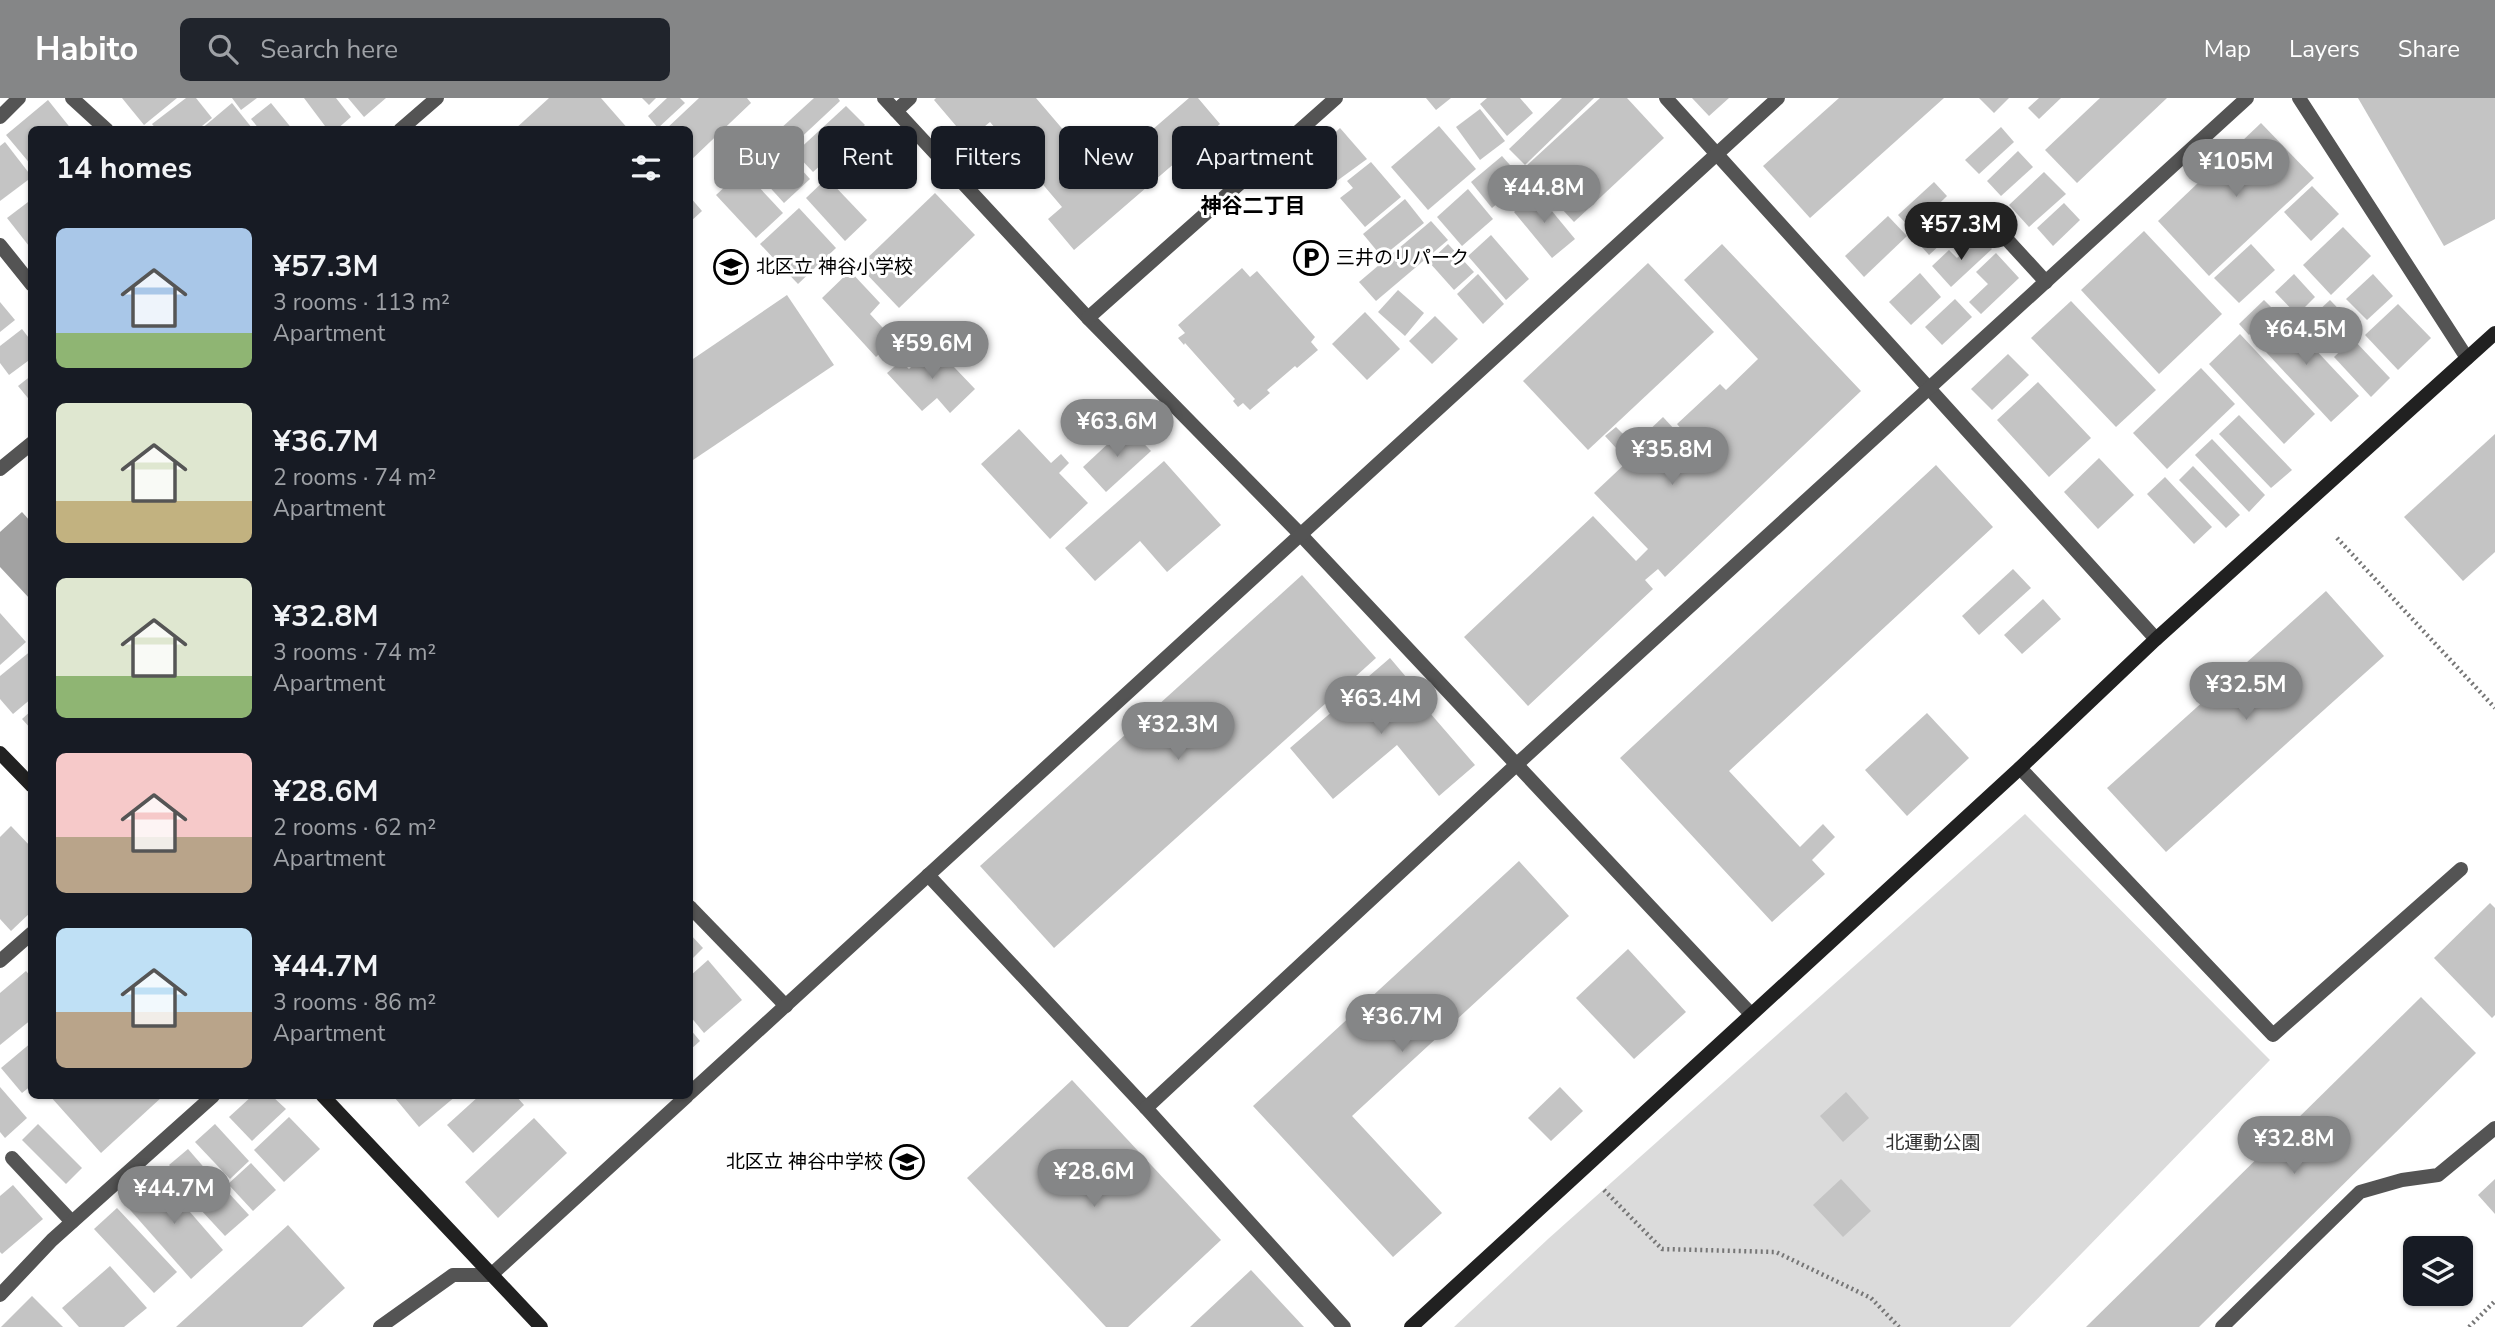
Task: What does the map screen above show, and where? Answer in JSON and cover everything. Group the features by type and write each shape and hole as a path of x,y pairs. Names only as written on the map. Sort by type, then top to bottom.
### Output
{"street":[{"path":"0,117 19,98"},
{"path":"72,98 103,126"},
{"path":"404,126 436,98"},
{"path":"884,98 1088,318 1300,534 1750,1013"},
{"path":"896,111 910,98"},
{"path":"1088,318 1336,98"},
{"path":"1666,98 2156,639"},
{"path":"693,1090 1778,98"},
{"path":"1146,1108 1516,765 2247,98"},
{"path":"2299,98 2467,358"},
{"path":"1980,210 2046,282"},
{"path":"0,245 28,280"},
{"path":"1411,1327 2020,768 2156,639 2495,333"},
{"path":"0,469 28,446"},
{"path":"0,753 28,782"},
{"path":"2020,768 2273,1035 2461,869"},
{"path":"928,876 1146,1108 1344,1327"},
{"path":"693,910 786,1006"},
{"path":"0,961 28,936"},
{"path":"0,1295 72,1222 210,1099"},
{"path":"326,1099 541,1327"},
{"path":"380,1327 453,1275 491,1275 683,1099"},
{"path":"2222,1327 2360,1192 2402,1180 2438,1175 2495,1128"},
{"path":"12,1158 72,1222"}],"path":[{"path":"2337,538 2495,708"},
{"path":"1601,1187 1662,1249 1776,1252 1871,1298 1899,1327"},
{"path":"2469,1327 2495,1301"}],"green space":[{"name":"北運動公園","path":"2025,814 2270,1060 2010,1327 1454,1327 1548,1239"}],"shaded area":[{"path":"22,512 28,519 28,597 0,567 0,532"}],"building":[{"path":"122,98 177,98 144,125"},
{"path":"186,98 196,98 212,118 202,126 152,124"},
{"path":"232,98 257,98 241,110"},
{"path":"304,98 336,98 351,117 341,126 325,126"},
{"path":"348,98 386,98 364,117"},
{"path":"549,98 601,98 626,126 518,126"},
{"path":"642,98 656,98 649,105"},
{"path":"667,98 680,98 685,103 660,126 656,126 648,116"},
{"path":"699,98 747,98 751,103 727,126 714,126 714,138 693,158 693,126 669,126"},
{"path":"814,98 838,98 840,101 804,135 804,126 783,126"},
{"path":"1036,98 1060,126 1059,189 1145,189 1074,250 1048,219 1062,207 1045,187 1045,126 993,126 990,122 985,126 956,126 934,100"},
{"path":"1189,98 1198,98 1220,124 1172,126 1172,165 1158,178 1157,126"},
{"path":"1426,98 1451,98 1436,110"},
{"path":"1487,98 1520,98 1533,113 1507,136 1480,104"},
{"path":"1562,98 1594,98 1525,165 1509,149"},
{"path":"1600,98 1627,98 1664,138 1574,222 1524,168"},
{"path":"1692,98 1729,98 1709,116"},
{"path":"1839,98 1944,98 1810,218 1763,166"},
{"path":"1979,98 2009,98 1994,113"},
{"path":"2039,98 2061,98 2039,119 2028,108"},
{"path":"2100,98 2167,98 2077,183 2045,150"},
{"path":"2358,98 2495,98 2495,219 2444,246"},
{"path":"48,100 69,126 28,126 28,161 6,135"},
{"path":"232,103 250,126 205,126"},
{"path":"271,103 290,126 257,126 251,119"},
{"path":"846,106 865,125 864,126 824,126"},
{"path":"1480,109 1505,141 1480,160 1456,127"},
{"path":"2261,123 2314,178 2209,276 2158,221"},
{"path":"1439,126 1476,169 1428,210 1391,167"},
{"path":"2001,127 2014,142 1979,174 1965,160"},
{"path":"1340,128 1367,159 1337,181 1337,131"},
{"path":"818,132 818,167 813,172 804,162 804,145"},
{"path":"5,142 28,172 28,180 0,201 0,146"},
{"path":"2018,151 2033,167 2001,196 1987,181"},
{"path":"1502,156 1524,181 1492,208 1471,182"},
{"path":"1371,162 1401,197 1365,227 1340,198 1353,188 1347,181"},
{"path":"804,172 810,179 804,185"},
{"path":"2044,172 2066,194 2029,227 2009,205"},
{"path":"1934,182 1947,196 1912,230 1898,215"},
{"path":"2312,186 2339,214 2311,241 2284,212"},
{"path":"818,187 818,189 837,189 867,220 845,241 806,198"},
{"path":"722,189 761,189 783,213 756,238 716,195"},
{"path":"771,189 799,189 784,203"},
{"path":"1468,189 1493,219 1462,246 1437,217"},
{"path":"935,193 975,235 899,308 859,266"},
{"path":"1537,193 1575,239 1552,258 1514,212"},
{"path":"1405,199 1424,223 1382,257 1363,234"},
{"path":"693,200 702,211 693,219"},
{"path":"28,202 28,245 7,218"},
{"path":"2064,203 2080,220 2053,246 2037,228"},
{"path":"1959,207 1969,218 1929,255 1913,237 1932,218 1939,226"},
{"path":"799,208 836,248 798,284 760,244"},
{"path":"1888,216 1907,236 1864,277 1845,256"},
{"path":"1431,221 1448,240 1376,301 1359,282"},
{"path":"2343,227 2371,256 2331,295 2303,265"},
{"path":"2144,231 2222,314 2159,374 2081,290"},
{"path":"1491,235 1529,279 1506,300 1468,256"},
{"path":"1980,236 1992,249 1951,287 1932,266 1949,250 1957,258"},
{"path":"1448,244 1474,272 1454,290 1429,262"},
{"path":"1722,244 1861,391 1665,577 1658,569 1645,580 1653,589 1528,706 1464,637 1593,516 1636,561 1648,549 1594,493 1628,461 1605,436 1616,427 1652,459 1683,431 1677,424 1720,384 1726,390 1758,359 1684,280"},
{"path":"2251,244 2275,270 2239,303 2214,278"},
{"path":"1996,253 2019,278 1981,314 1969,302 1988,284 1976,272"},
{"path":"1648,263 1714,332 1588,450 1523,381"},
{"path":"1242,268 1250,277 1257,271 1315,337 1311,342 1318,350 1267,390 1270,393 1250,410 1243,403 1238,407 1233,401 1235,399 1178,338 1185,333 1178,325"},
{"path":"850,271 880,303 870,314 894,340 876,357 822,298"},
{"path":"1920,273 1941,297 1911,325 1889,302"},
{"path":"1478,274 1504,304 1483,324 1457,294"},
{"path":"2294,274 2315,297 2297,315 2275,292"},
{"path":"2373,274 2393,296 2367,320 2346,299"},
{"path":"1398,290 1424,313 1405,336 1378,312"},
{"path":"787,295 834,365 693,460 693,359"},
{"path":"1955,299 1972,317 1942,345 1925,327"},
{"path":"2264,300 2275,311 2249,335 2239,324"},
{"path":"2330,300 2353,324 2327,348 2304,324"},
{"path":"2071,301 2156,390 2116,427 2031,338"},
{"path":"0,302 15,320 0,332"},
{"path":"2398,304 2431,338 2398,370 2365,335"},
{"path":"1365,312 1400,349 1367,380 1332,344"},
{"path":"2281,313 2359,396 2331,422 2253,338"},
{"path":"1435,316 1458,339 1432,364 1409,341"},
{"path":"22,329 28,337 28,361 9,375 0,363 0,346"},
{"path":"2240,334 2315,414 2284,444 2209,364"},
{"path":"2353,339 2390,378 2371,397 2334,357"},
{"path":"933,345 975,389 950,413 937,398 922,411 887,373 901,361 909,369"},
{"path":"2008,354 2029,375 1992,410 1971,389"},
{"path":"2201,368 2235,404 2167,469 2133,433"},
{"path":"28,378 28,398 18,386"},
{"path":"2038,382 2091,438 2049,477 1997,420"},
{"path":"2239,415 2292,470 2271,488 2219,434"},
{"path":"1663,417 1676,431 1657,449 1644,435"},
{"path":"1127,426 1151,451 1106,492 1083,467"},
{"path":"1019,429 1051,463 1061,454 1069,463 1059,473 1088,503 1050,539 981,464"},
{"path":"2495,434 2495,552 2463,581 2404,517"},
{"path":"2212,439 2265,495 2249,512 2195,455"},
{"path":"2099,458 2134,495 2098,529 2064,492"},
{"path":"1164,461 1221,525 1167,572 1140,541 1095,581 1065,548"},
{"path":"1936,465 1993,527 1729,771 1800,847 1823,824 1835,837 1812,860 1825,874 1772,922 1620,758"},
{"path":"2193,466 2240,515 2226,528 2179,480"},
{"path":"2165,477 2212,527 2194,544 2147,494"},
{"path":"2013,569 2031,588 1979,635 1962,616"},
{"path":"1302,575 1376,658 1054,948 980,866"},
{"path":"2326,591 2384,656 2166,852 2107,788"},
{"path":"2043,599 2061,619 2022,654 2004,635"},
{"path":"0,613 26,642 0,665"},
{"path":"28,653 28,701 13,714 0,699 0,676"},
{"path":"1390,658 1434,710 1430,713 1475,765 1439,796 1397,745 1333,799 1290,748"},
{"path":"1927,713 1969,758 1907,816 1865,770"},
{"path":"28,714 28,726 22,719"},
{"path":"11,826 28,844 28,915 11,931 0,919 0,837"},
{"path":"1519,861 1569,916 1352,1116 1442,1213 1393,1257 1253,1106"},
{"path":"2490,903 2495,908 2495,1015 2492,1018 2434,958"},
{"path":"693,937 703,948 693,958"},
{"path":"1628,949 1686,1012 1634,1059 1576,998"},
{"path":"708,960 742,1000 704,1033 693,1020 693,973"},
{"path":"26,971 28,973 28,1022 0,1045 0,993"},
{"path":"2421,997 2476,1053 2199,1327 2086,1327"},
{"path":"693,1033 700,1041 693,1047"},
{"path":"28,1045 28,1088 22,1093 1,1068"},
{"path":"1072,1080 1221,1240 1128,1327 1106,1327 967,1178"},
{"path":"0,1087 27,1118 5,1138 0,1132"},
{"path":"1560,1087 1583,1111 1551,1141 1528,1118"},
{"path":"1846,1092 1869,1118 1843,1142 1820,1116"},
{"path":"53,1099 160,1099 101,1153"},
{"path":"249,1099 275,1099 286,1109 252,1141 229,1117"},
{"path":"396,1099 452,1099 419,1127"},
{"path":"476,1099 519,1099 524,1105 473,1153 447,1125"},
{"path":"289,1117 320,1149 284,1182 254,1150"},
{"path":"534,1118 567,1153 498,1218 465,1182"},
{"path":"38,1124 82,1168 66,1184 22,1140"},
{"path":"215,1124 249,1161 230,1179 195,1142"},
{"path":"188,1149 221,1187 203,1203 169,1165"},
{"path":"251,1163 276,1190 253,1211 228,1184"},
{"path":"157,1174 223,1250 191,1279 124,1203"},
{"path":"1841,1179 1871,1211 1843,1237 1813,1205"},
{"path":"2495,1179 2495,1214 2478,1195"},
{"path":"13,1185 43,1219 2,1254 0,1196"},
{"path":"224,1188 249,1215 225,1236 200,1209"},
{"path":"117,1208 177,1272 154,1293 94,1229"},
{"path":"288,1225 345,1288 302,1327 176,1327"},
{"path":"110,1266 147,1308 124,1327 79,1327 62,1308"},
{"path":"1251,1270 1304,1327 1190,1327"},
{"path":"32,1296 63,1327 1,1327"}],"place":[{"name":"三井のリパーク","path":"1311,258"},
{"name":"北区立 神谷小学校","path":"731,267"},
{"name":"北区立 神谷中学校","path":"907,1162"}],"district":[{"name":"神谷二丁目","path":"1253,206"}]}
